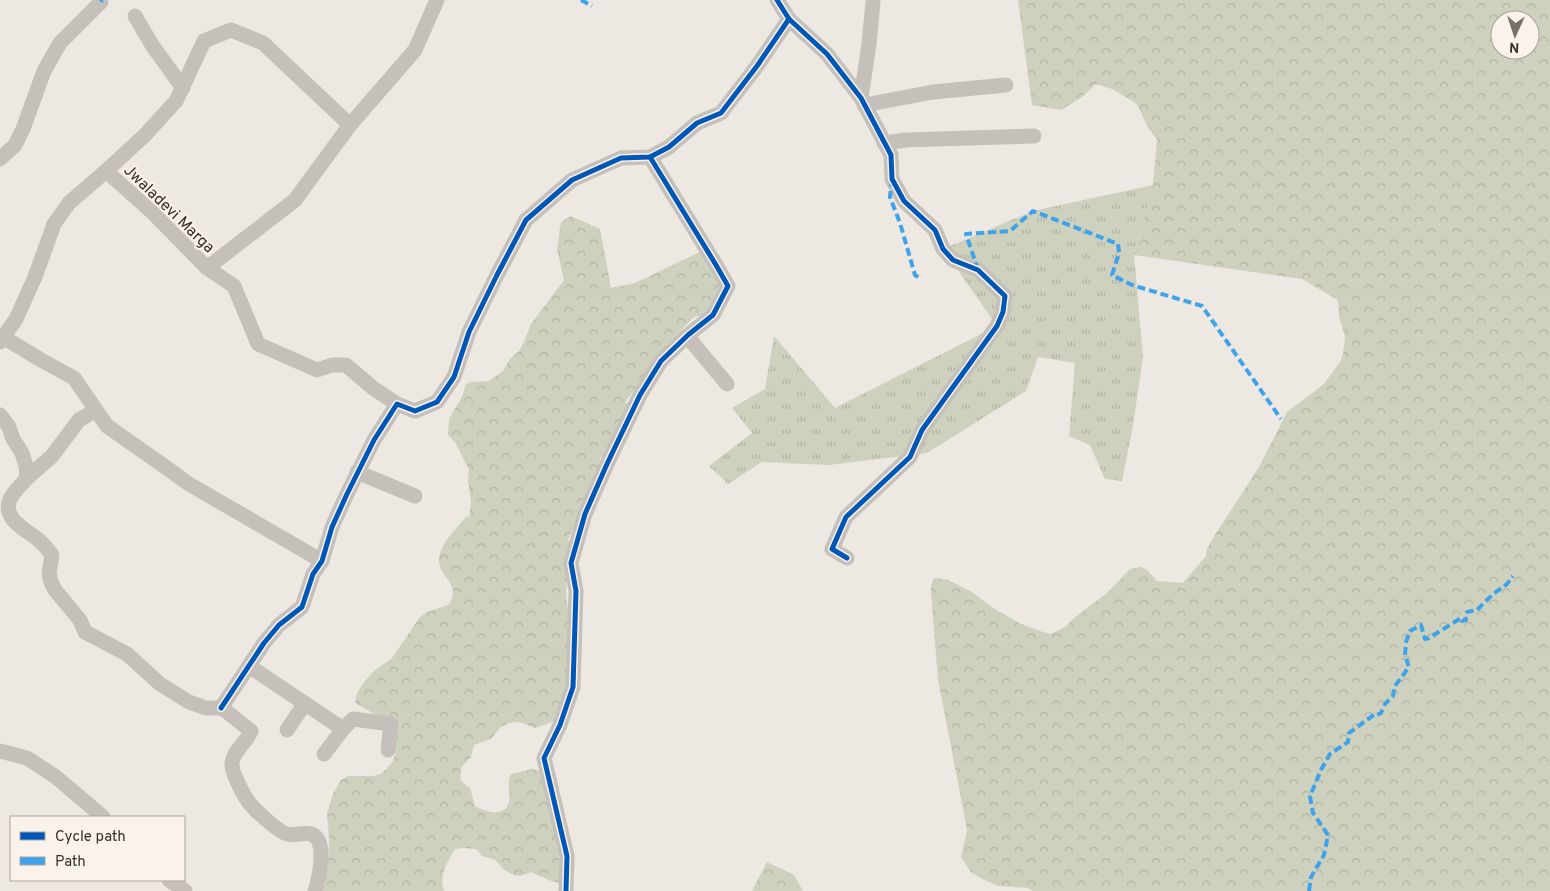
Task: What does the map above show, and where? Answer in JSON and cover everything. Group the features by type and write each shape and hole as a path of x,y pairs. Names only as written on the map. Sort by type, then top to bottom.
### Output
{"street":[{"name":"Jwaladevi Marga","path":"2,339 16,319 35,277 54,224 69,203 106,171 152,212 207,268 295,200 350,125 415,50 438,0"},
{"path":"777,0 789,19 827,54 863,101 891,155 892,179 904,201 935,230 943,249 953,260 978,270 1005,296 1003,312 997,326 922,430 910,458 846,518 832,550 846,558"},
{"path":"0,159 15,145 23,129 44,71 60,43 101,2"},
{"path":"863,101 873,2"},
{"path":"134,16 183,88"},
{"path":"207,268 234,286 258,344 317,370 332,365 346,365 373,388 397,404 415,411 437,402 454,376 469,332 526,220 572,180 621,158 650,157 669,146 698,123 721,113 757,66 789,19"},
{"path":"106,171 146,135 176,101 204,41 231,30 263,43 350,125"},
{"path":"863,101 1006,85"},
{"path":"884,143 906,140 1034,136"},
{"path":"566,891 567,856 544,758 560,725 574,687 576,591 571,562 585,514 640,395 660,361 713,315 728,286 650,157"},
{"path":"687,336 727,384"},
{"path":"2,339 74,378 107,426 189,484 322,561"},
{"path":"221,708 264,643 279,625 302,607 313,574 322,561 332,527 357,472 374,440 397,404"},
{"path":"96,410 79,420 52,456 27,478 5,504 10,515 22,529 41,542 52,555 49,573 51,582 55,590 80,620 85,632 127,654 160,684 189,702 206,708 221,708 251,731 232,763 232,768 241,789 252,806 282,832 288,834 312,834 317,838 320,845 321,865 315,891"},
{"path":"0,415 22,453 27,478"},
{"path":"357,472 415,496"},
{"path":"249,666 343,728"},
{"path":"287,730 305,703"},
{"path":"324,754 343,728 353,719 391,724 388,750"},
{"path":"0,751 27,758 49,772 102,816"},
{"path":"170,881 185,891"}],"green space":[{"path":"1018,0 1550,0 1550,891 1033,891 1028,888 999,886 984,880 971,872 961,857 967,830 938,679 931,593 934,578 948,580 972,592 993,608 1021,624 1051,634 1065,627 1108,592 1130,569 1141,567 1147,570 1157,581 1183,583 1206,556 1207,549 1215,535 1259,467 1287,412 1324,384 1340,362 1343,354 1345,337 1339,316 1338,300 1302,279 1134,255 1153,185 1157,139 1148,128 1137,104 1112,89 1096,84 1082,97 1061,110 1032,105"},
{"path":"1153,185 1134,255 1143,357 1133,426 1122,481 1105,479 1090,445 1069,436 1075,363 1038,357 1026,391 927,453 829,465 762,462 728,484 709,466 752,433 732,408 765,389 774,336 835,408 997,326 943,249 1033,211"},
{"path":"571,216 600,229 611,288 635,283 702,251 721,287 716,292 717,299 704,315 694,317 683,328 628,398 625,403 628,404 603,456 599,459 603,463 568,540 570,543 566,599 570,613 573,662 555,721 535,728 520,722 509,723 501,727 491,739 474,745 471,757 463,765 460,773 461,781 470,788 475,806 489,812 499,812 507,807 509,802 511,774 532,769 541,771 559,842 560,883 531,872 520,876 514,875 504,870 495,860 482,856 476,849 463,848 455,849 447,864 442,881 445,891 322,891 328,867 329,838 327,813 333,794 341,780 348,776 373,776 381,774 392,763 395,755 396,747 378,716 355,703 357,693 374,671 392,658 420,617 427,612 448,605 452,598 452,586 439,564 439,558 443,546 450,535 467,516 469,518 471,502 468,481 469,470 455,442 448,435 449,419 462,397 466,384 489,381 503,371 510,359 519,351 531,324 564,280 557,249 561,222"},
{"path":"767,862 794,875 803,891 752,891"}],"marked path":[{"path":"581,0 592,6"},
{"path":"892,179 890,197 900,223 915,275 921,279"},
{"path":"978,270 966,234 1010,231 1033,211 1118,244 1119,253 1112,275 1132,285 1202,306 1281,419"},
{"path":"1309,891 1311,877 1324,855 1328,835 1313,813 1310,796 1330,754 1348,742 1349,733 1375,714 1381,713 1385,704 1393,696 1395,686 1409,667 1405,655 1406,642 1410,631 1421,625 1425,639 1461,618 1462,621 1466,620 1465,615 1467,612 1477,610 1493,594 1507,584 1513,576"}],"cycle path":[{"path":"777,0 789,19 827,54 861,98 891,155 892,179 904,201 935,230 943,249 953,260 978,270 1005,296 1003,312 997,326 922,430 910,457 846,517 832,549 847,558"},
{"path":"221,708 264,643 279,625 302,607 313,574 322,561 332,527 347,494 374,440 397,404 415,411 437,402 454,377 469,332 526,220 572,180 621,158 650,157 669,147 697,123 721,113 757,66 789,19"},
{"path":"566,891 567,856 544,758 560,725 573,687 576,591 571,563 585,514 640,395 661,361 688,335 713,315 728,286 650,157"}]}
